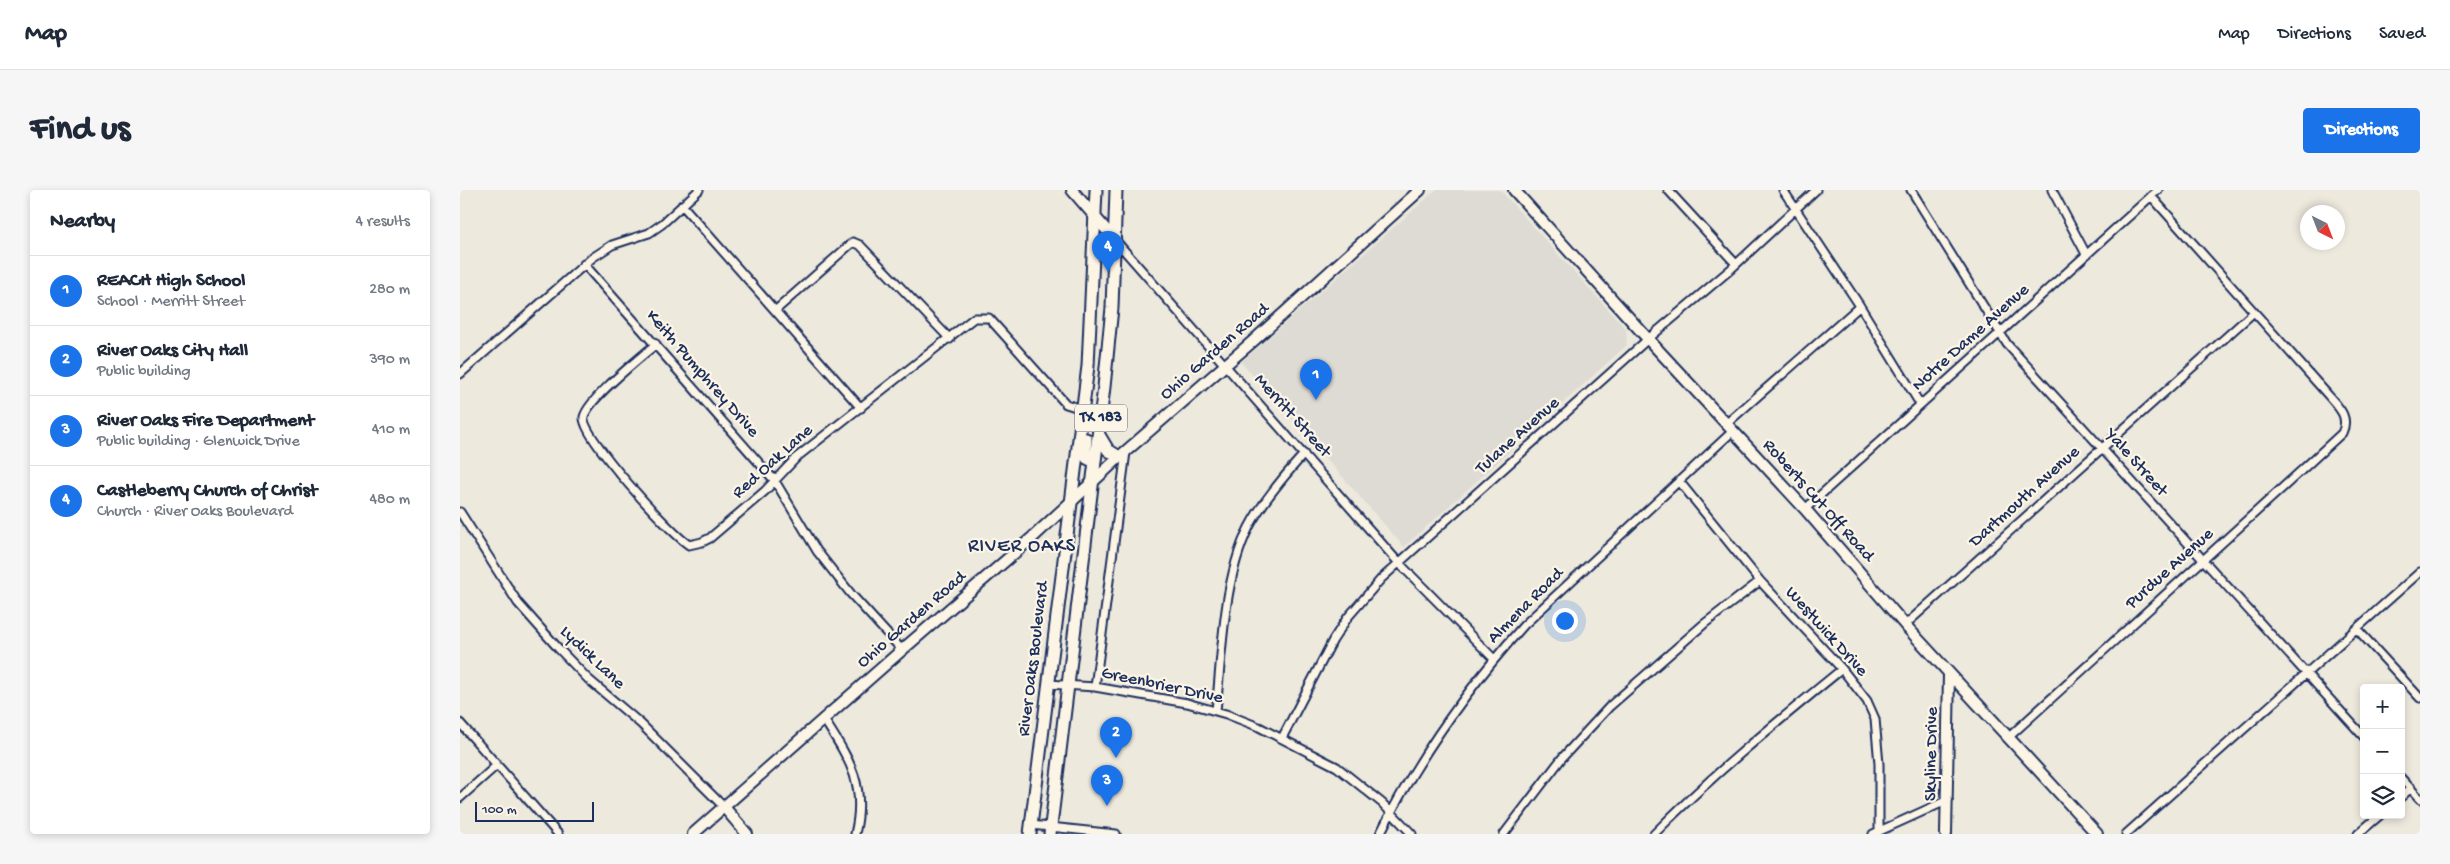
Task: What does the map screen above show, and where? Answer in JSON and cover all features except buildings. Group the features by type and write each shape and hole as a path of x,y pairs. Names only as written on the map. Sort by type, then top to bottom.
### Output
{"main road":[{"name":"River Oaks Boulevard","path":"1031,830 1083,405 1091,309 1096,190"},
{"name":"TX 183","path":"1051,830 1099,435 1112,308 1116,190"},
{"path":"1083,405 1090,407 1085,454 1086,458 1095,462"},
{"path":"1099,435 1108,450 1123,454"},
{"path":"1068,528 1072,524 1080,525 1082,532 1074,583 1080,589"}],"street":[{"path":"460,374 584,264 612,245 649,233 699,190"},
{"name":"Merritt Street","path":"1072,190 1224,366 1398,562 1494,659"},
{"name":"Ohio Garden Road","path":"693,834 823,718 1034,537 1123,454 1420,190"},
{"name":"Roberts Cut Off Road","path":"1514,190 1729,428 1805,509 1949,674 2010,736 2097,834"},
{"path":"1668,190 1736,264"},
{"path":"1783,190 1860,306 1920,404"},
{"name":"Tulane Avenue","path":"1282,738 1333,640 1348,617 1398,562 1648,339 1736,264 1816,190"},
{"name":"Yale Street","path":"1911,190 1940,233 1999,334 2360,733"},
{"path":"2052,190 2086,254"},
{"name":"Notre Dame Avenue","path":"1805,509 2158,190"},
{"path":"2151,196 2254,312"},
{"path":"682,206 861,408"},
{"path":"776,310 853,242 860,245 950,339"},
{"name":"Keith Pumphrey Drive","path":"584,264 775,480 817,551 902,650"},
{"name":"Almena Road","path":"1380,834 1421,758 1494,659 1524,625 1679,481 1729,428 1860,306"},
{"name":"Purdue Avenue","path":"2010,736 2342,432 2345,420 2344,415 2254,312"},
{"name":"Dartmouth Avenue","path":"1905,625 2254,312"},
{"name":"Red Oak Lane","path":"656,344 596,398 584,416 585,426 607,459 633,489 689,545 710,538 775,480 797,457 950,339 974,318 989,318 1066,404 1083,405"},
{"path":"1096,687 1123,454"},
{"path":"1216,711 1226,614 1238,555 1257,514 1273,489 1304,454"},
{"name":"Westwick Drive","path":"1679,481 1760,581 1842,669 1867,701 1875,718 1879,764 1876,832"},
{"name":"Lydick Lane","path":"460,512 518,603 558,648 588,679 641,724 724,807"},
{"path":"2126,834 2420,572"},
{"path":"1504,834 1562,758 1610,706 1704,624 1760,581"},
{"path":"2357,629 2420,698"},
{"path":"1654,834 1694,794 1760,736 1842,669"},
{"name":"Skyline Drive","path":"1946,834 1949,674"},
{"name":"Greenbrier Drive","path":"1048,684 1096,687 1187,703 1216,711 1282,738 1337,767 1391,812 1412,834"},
{"path":"823,718 850,760 856,775 860,793 855,834"},
{"path":"460,723 558,834"},
{"path":"460,798 497,765"},
{"path":"2405,782 2420,799"},
{"path":"2405,793 2411,788"},
{"path":"1876,832 1948,800"},
{"path":"724,807 747,834"},
{"path":"2358,834 2375,819"},
{"path":"1031,830 1116,834"}],"shaded area":[{"path":"1436,190 1500,190 1626,329 1627,345 1404,547 1241,362"}],"place":[{"name":"Castleberry Church of Christ","path":"1108,272"},
{"name":"REACH High School","path":"1316,400"},
{"name":"River Oaks City Hall","path":"1116,758"},
{"name":"River Oaks Fire Department","path":"1107,806"}],"district":[{"name":"RIVER OAKS","path":"1022,547"}]}
